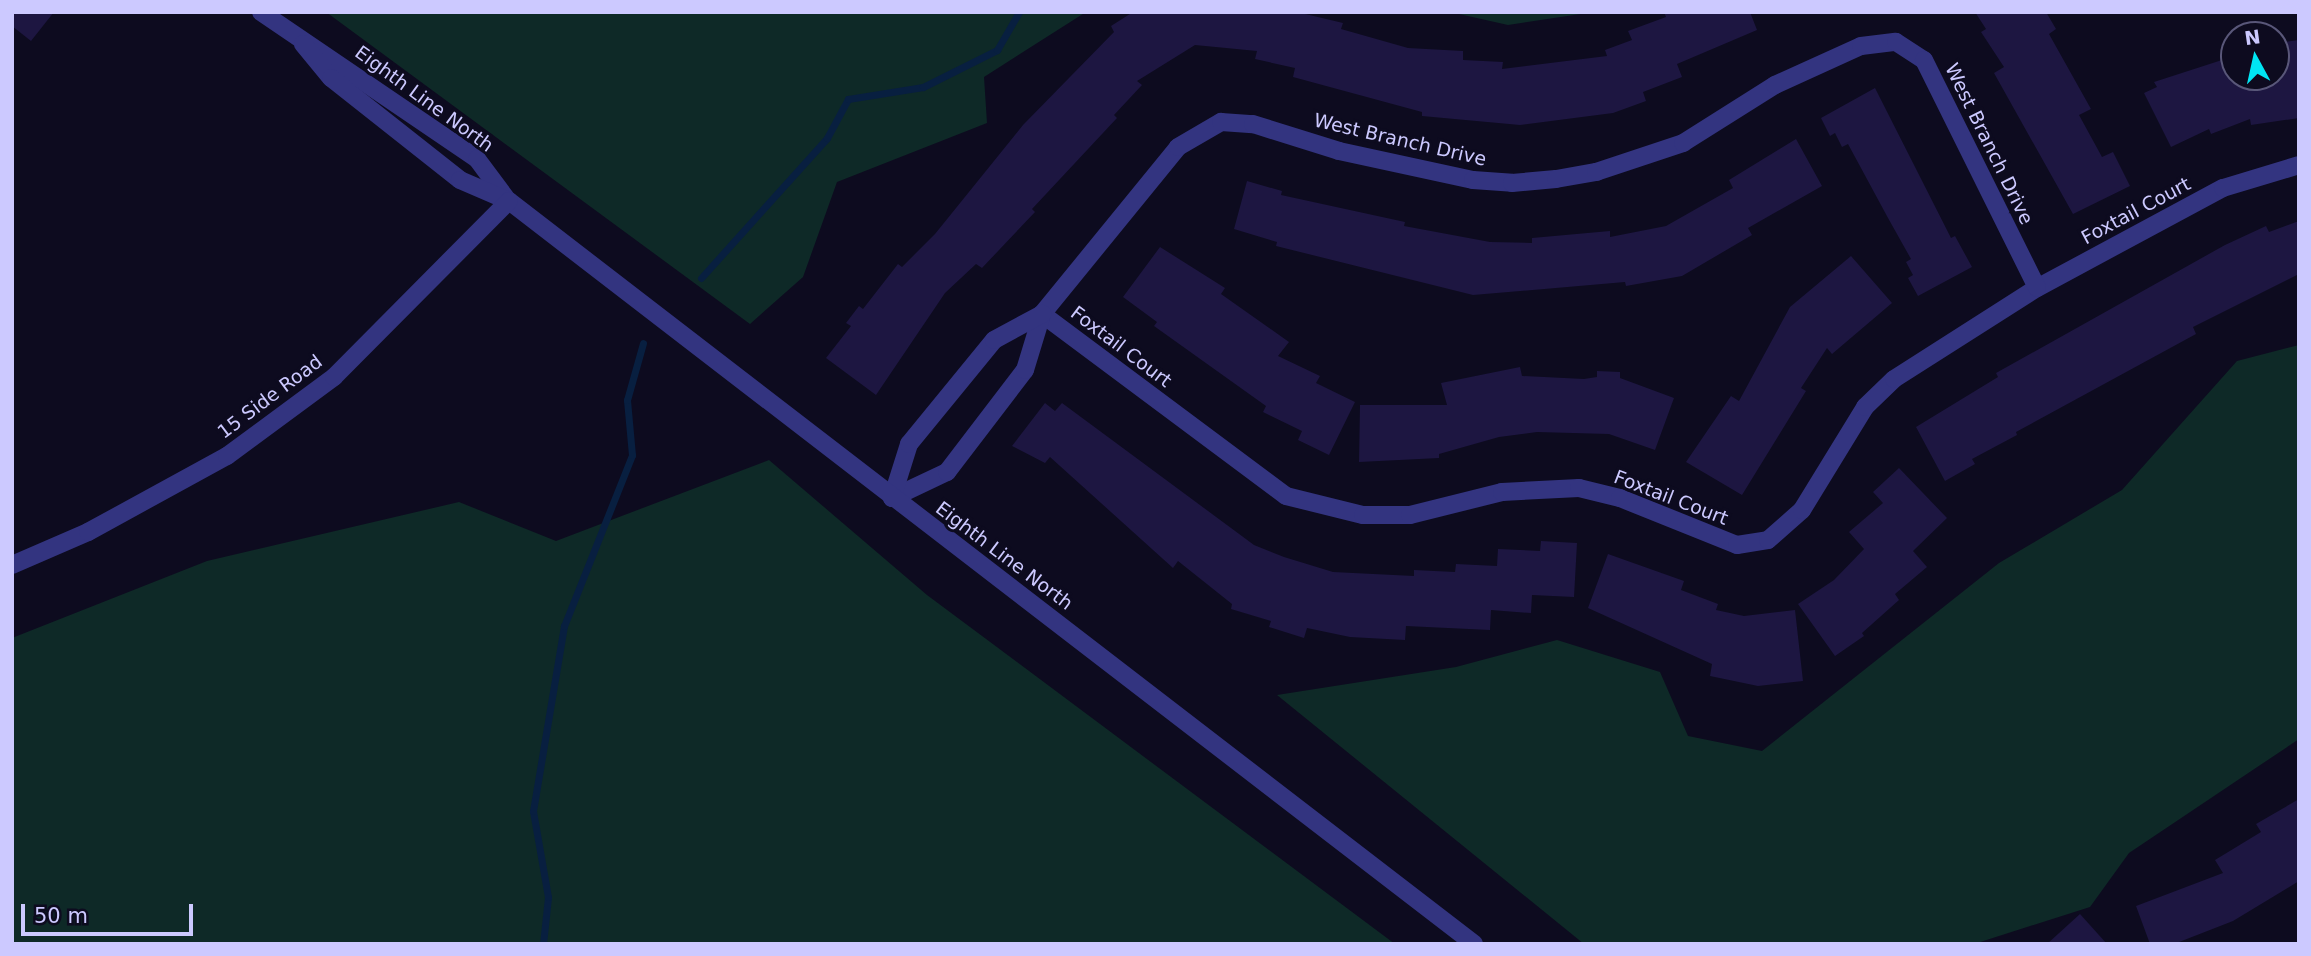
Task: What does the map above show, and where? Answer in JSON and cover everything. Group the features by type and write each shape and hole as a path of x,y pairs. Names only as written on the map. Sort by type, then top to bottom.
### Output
{"street":[{"name":"Eighth Line North","path":"261,12 303,44 348,68 477,159 509,201"},
{"name":"West Branch Drive","path":"892,498 909,444 993,340 1042,314 1178,147 1214,123 1253,124 1339,151 1473,180 1556,179 1617,166 1683,143 1775,85 1879,42 1896,42 1924,60 2037,288"},
{"name":"Eighth Line North","path":"303,44 331,78 460,180 509,201 1474,944"},
{"name":"Foxtail Court","path":"1042,314 1286,496 1363,515 1410,515 1502,492 1579,488 1620,498 1737,545 1768,540 1801,510 1865,407 1894,379 2037,288 2223,188 2299,166"},
{"name":"15 Side Road","path":"12,565 88,532 227,456 334,377 509,201"},
{"name":"West Branch Drive","path":"892,498 947,472 1026,370 1042,314"}],"green space":[{"path":"326,12 1086,12 984,77 987,123 837,182 803,277 750,324"},
{"path":"1450,12 1594,12 1508,25"},
{"path":"2299,345 2299,739 2129,853 2090,907 1974,944 1584,944 1277,695 1456,667 1557,640 1660,672 1688,736 1762,751 1999,563 2122,490 2237,361"},
{"path":"769,460 927,595 1395,944 12,944 12,638 207,561 459,502 556,541"}],"building":[{"path":"12,12 54,12 31,41 12,26"},
{"path":"1133,12 1297,12 1343,23 1341,29 1408,48 1463,51 1463,60 1503,62 1502,69 1607,56 1605,50 1632,40 1628,31 1666,17 1664,12 1750,12 1757,30 1677,64 1682,77 1643,92 1646,101 1613,113 1520,125 1422,116 1422,112 1293,77 1295,68 1255,59 1257,51 1195,45 1137,81 1142,85 1114,115 1117,118 1032,209 1035,212 982,268 976,264 945,293 876,395 826,358 851,326 846,323 859,306 863,309 898,264 902,267 935,234 1023,125 1114,32 1111,26"},
{"path":"1975,12 2046,12 2056,29 2049,34 2091,109 2079,115 2102,157 2113,152 2130,186 2073,214 1994,73 2004,67 1981,32 1986,29"},
{"path":"2299,40 2299,118 2251,125 2250,119 2211,134 2209,129 2171,147 2144,93 2157,87 2154,82 2220,61 2220,91 2290,91 2290,41"},
{"path":"1875,88 1951,238 1955,236 1972,267 1918,296 1908,278 1913,275 1906,262 1911,259 1848,144 1842,147 1835,133 1830,136 1821,118"},
{"path":"1796,139 1822,186 1748,228 1752,235 1682,276 1626,286 1625,282 1473,295 1276,246 1277,242 1234,229 1247,181 1282,191 1281,195 1405,222 1404,226 1490,242 1532,243 1532,238 1610,231 1610,237 1666,226 1733,188 1729,180"},
{"path":"2299,221 2299,274 2193,327 2196,334 2016,432 2017,435 1972,459 1975,464 1945,481 1916,427 1998,377 1996,373 2225,245 2266,226 2269,232"},
{"path":"1160,247 1225,288 1221,294 1289,342 1278,356 1320,376 1316,383 1355,402 1329,455 1298,440 1302,431 1263,412 1266,406 1154,326 1157,322 1123,297"},
{"path":"1851,256 1892,303 1832,354 1827,348 1801,388 1806,391 1742,495 1686,462 1731,396 1739,401 1790,307"},
{"path":"1520,367 1522,376 1584,379 1597,377 1597,371 1620,372 1620,378 1674,398 1655,450 1609,434 1537,432 1499,437 1439,454 1439,458 1359,462 1360,405 1447,405 1441,383"},
{"path":"1045,403 1055,411 1062,403 1254,545 1284,557 1333,572 1414,576 1414,570 1455,572 1456,564 1497,566 1498,549 1540,551 1541,541 1577,543 1574,597 1532,595 1531,613 1491,610 1490,630 1406,626 1405,640 1350,637 1307,628 1304,638 1269,627 1271,621 1231,609 1232,604 1178,561 1173,568 1050,457 1045,463 1012,446"},
{"path":"1899,468 1947,518 1913,551 1927,567 1895,594 1899,600 1862,633 1864,636 1835,656 1798,604 1834,580 1864,549 1849,532 1883,503 1873,492"},
{"path":"1608,554 1684,581 1681,590 1718,604 1716,610 1744,616 1795,610 1803,681 1758,686 1710,676 1712,664 1588,608"},
{"path":"2299,799 2299,881 2233,921 2174,944 2150,944 2136,906 2223,873 2215,860 2261,832 2256,824"},
{"path":"2080,914 2107,944 2047,944"}],"waterway":[{"path":"701,278 827,138 848,99 923,87 997,50 1019,12"},
{"path":"543,944 548,897 533,811 564,626 632,455 627,400 643,343"}]}
